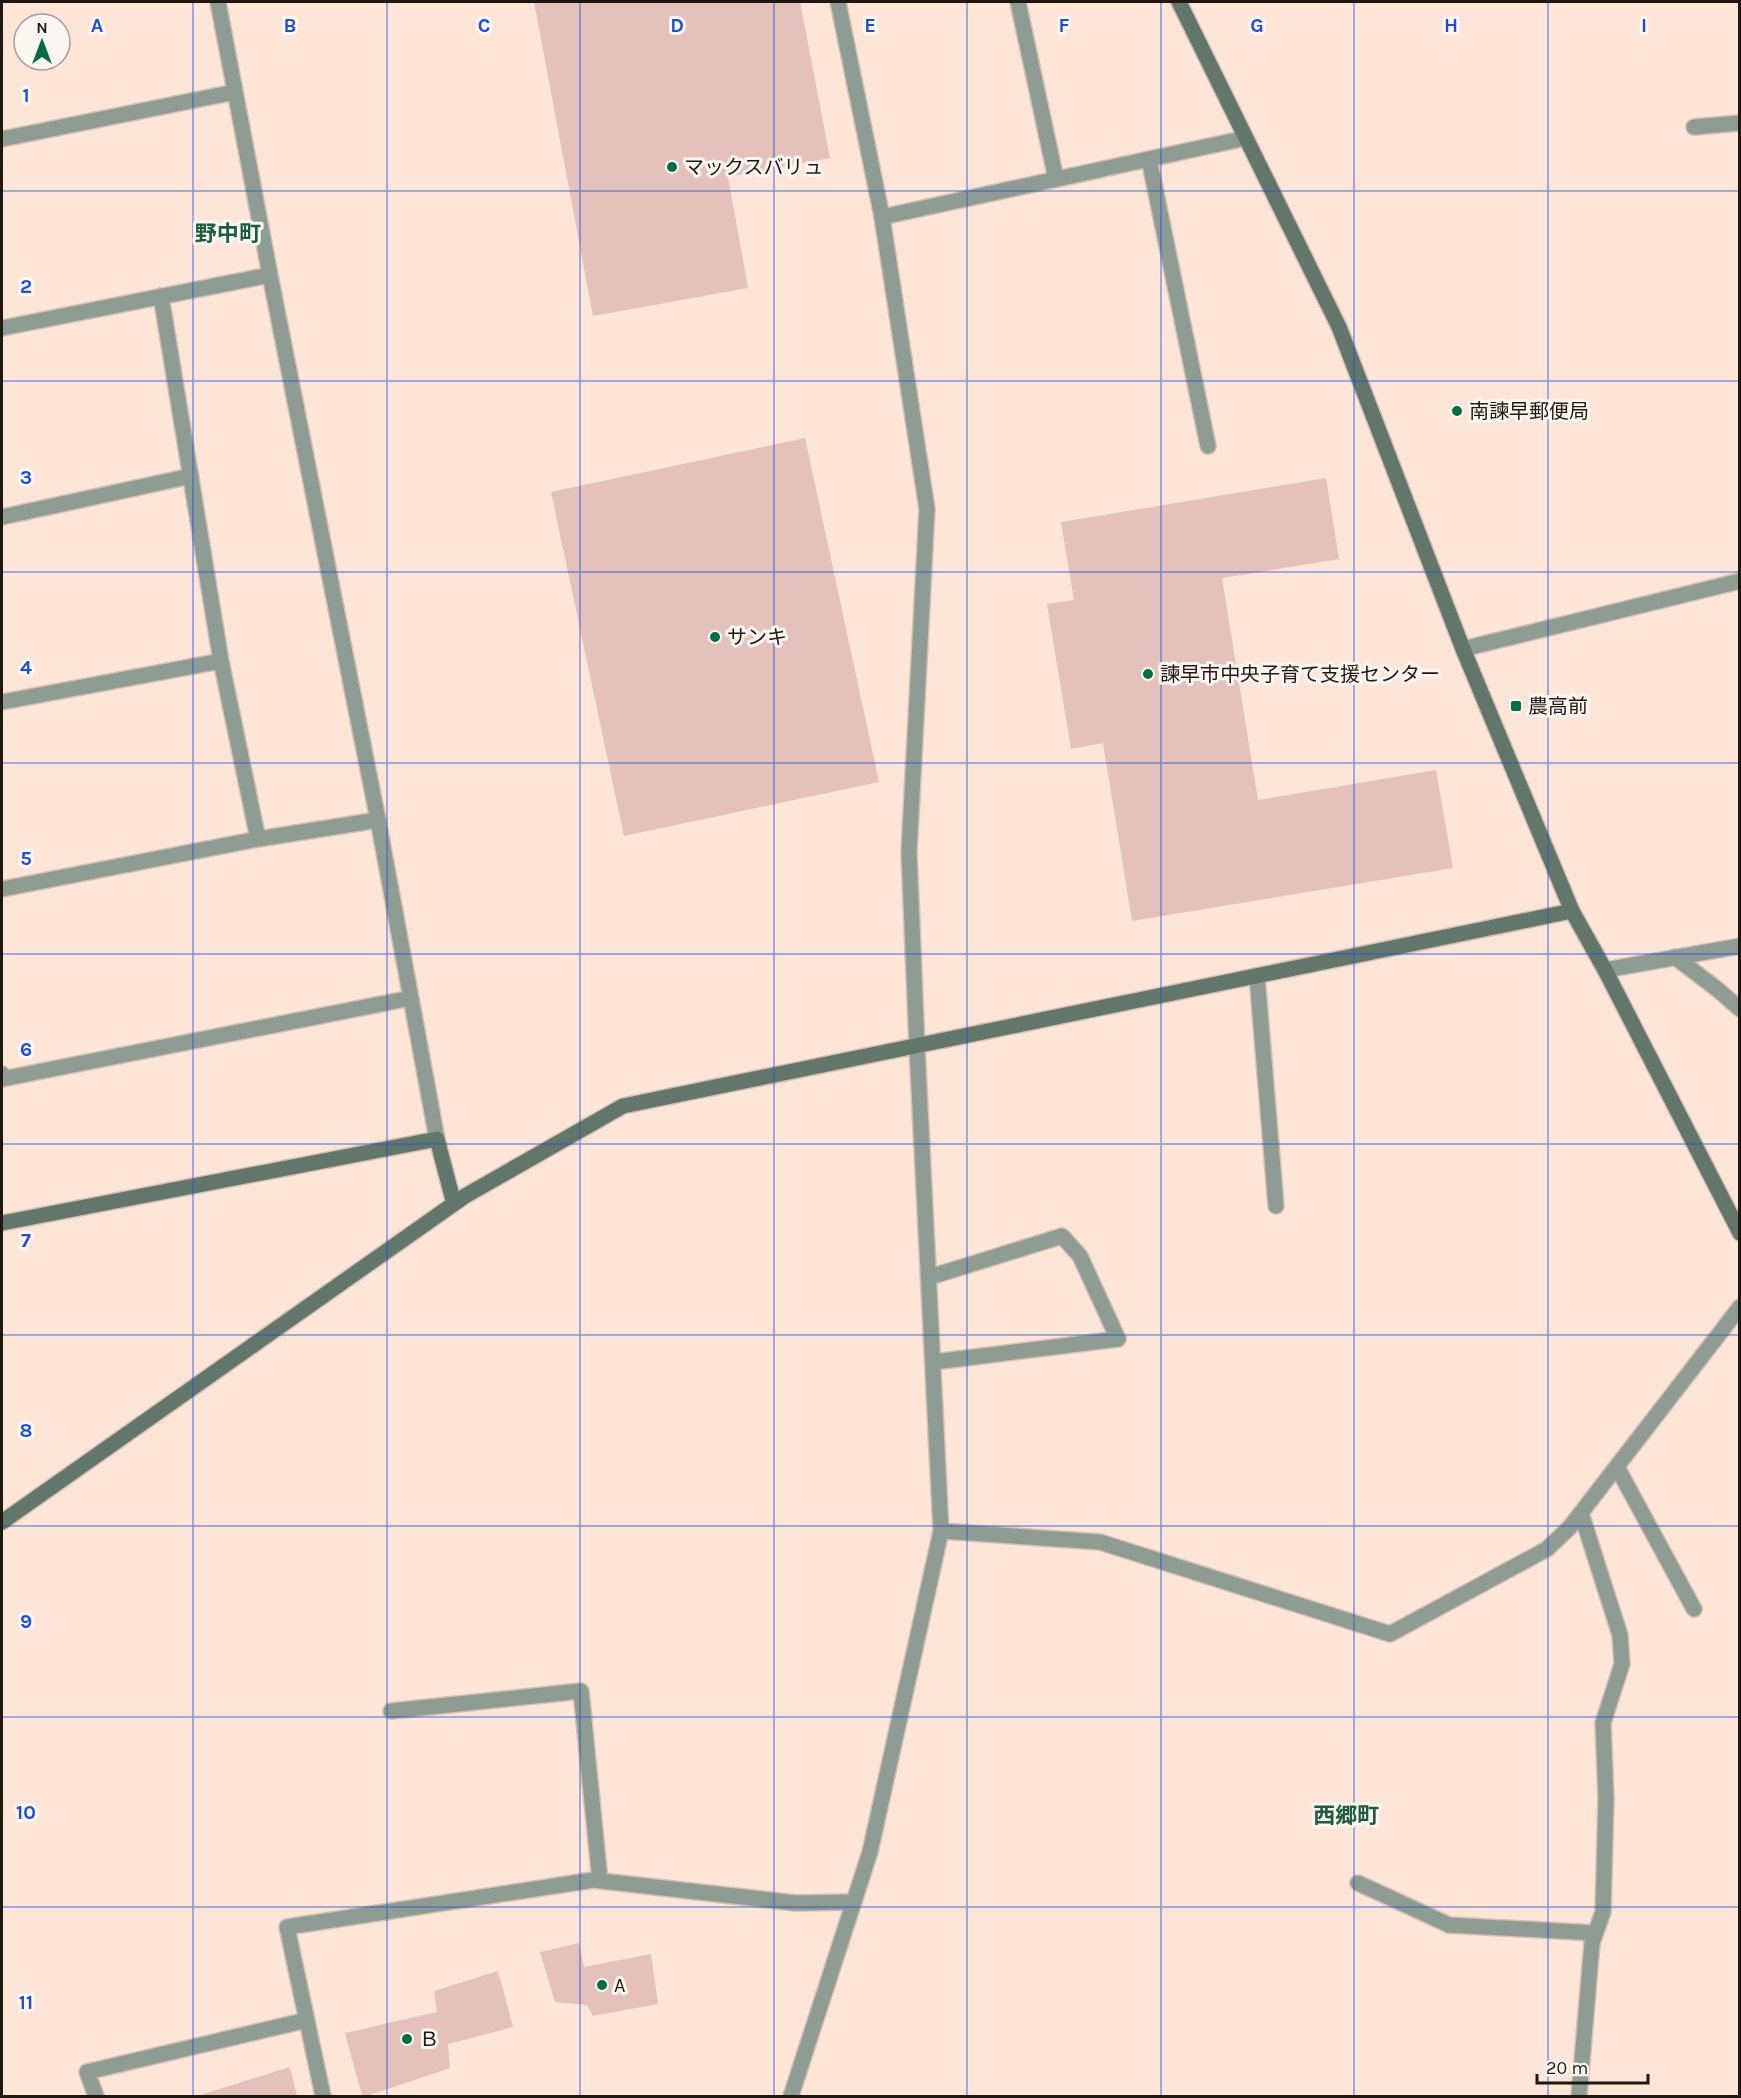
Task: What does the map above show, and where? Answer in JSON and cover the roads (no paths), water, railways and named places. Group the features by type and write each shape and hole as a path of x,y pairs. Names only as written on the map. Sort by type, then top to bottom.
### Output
{"street":[{"path":"218,2 378,820 437,1139 454,1204"},
{"path":"790,2097 870,1852 941,1531 909,852 927,509 882,217 838,2"},
{"path":"1018,2 1056,179"},
{"path":"1179,2 1339,327 1463,649 1572,911 1605,970 1740,1233"},
{"path":"2,139 235,92"},
{"path":"1694,127 1740,123"},
{"path":"882,217 1246,138"},
{"path":"1149,159 1208,446"},
{"path":"2,328 270,275"},
{"path":"161,296 221,661 258,839"},
{"path":"2,517 191,476"},
{"path":"1463,649 1740,582"},
{"path":"2,702 221,661"},
{"path":"2,889 258,839 378,820"},
{"path":"2,1522 454,1204 623,1106 1572,911"},
{"path":"1605,970 1740,946"},
{"path":"1675,957 1740,1009"},
{"path":"1257,976 1276,1206"},
{"path":"2,1074 2,1079 411,998"},
{"path":"2,1223 437,1139"},
{"path":"930,1277 1062,1236 1080,1256 1118,1339 934,1362"},
{"path":"941,1531 1100,1542 1390,1634 1547,1549 1570,1527 1740,1307"},
{"path":"1617,1467 1694,1609"},
{"path":"1579,2097 1592,1943 1603,1912 1606,1798 1603,1723 1622,1664 1620,1635 1581,1513"},
{"path":"391,1711 581,1692 600,1881"},
{"path":"323,2097 287,1927 593,1880 796,1902 854,1902"},
{"path":"1358,1883 1449,1925 1595,1933"},
{"path":"96,2097 87,2072 307,2020"}],"place":[{"name":"マックスバリュ","path":"672,167"},
{"name":"南諫早郵便局","path":"1457,411"},
{"name":"サンキ","path":"715,637"},
{"name":"諫早市中央子育て支援センター","path":"1148,674"},
{"name":"農高前","path":"1516,706"},
{"name":"A","path":"602,1985"},
{"name":"Ｂ","path":"407,2039"}],"district":[{"name":"野中町","path":"228,234"},
{"name":"西郷町","path":"1346,1816"}]}
